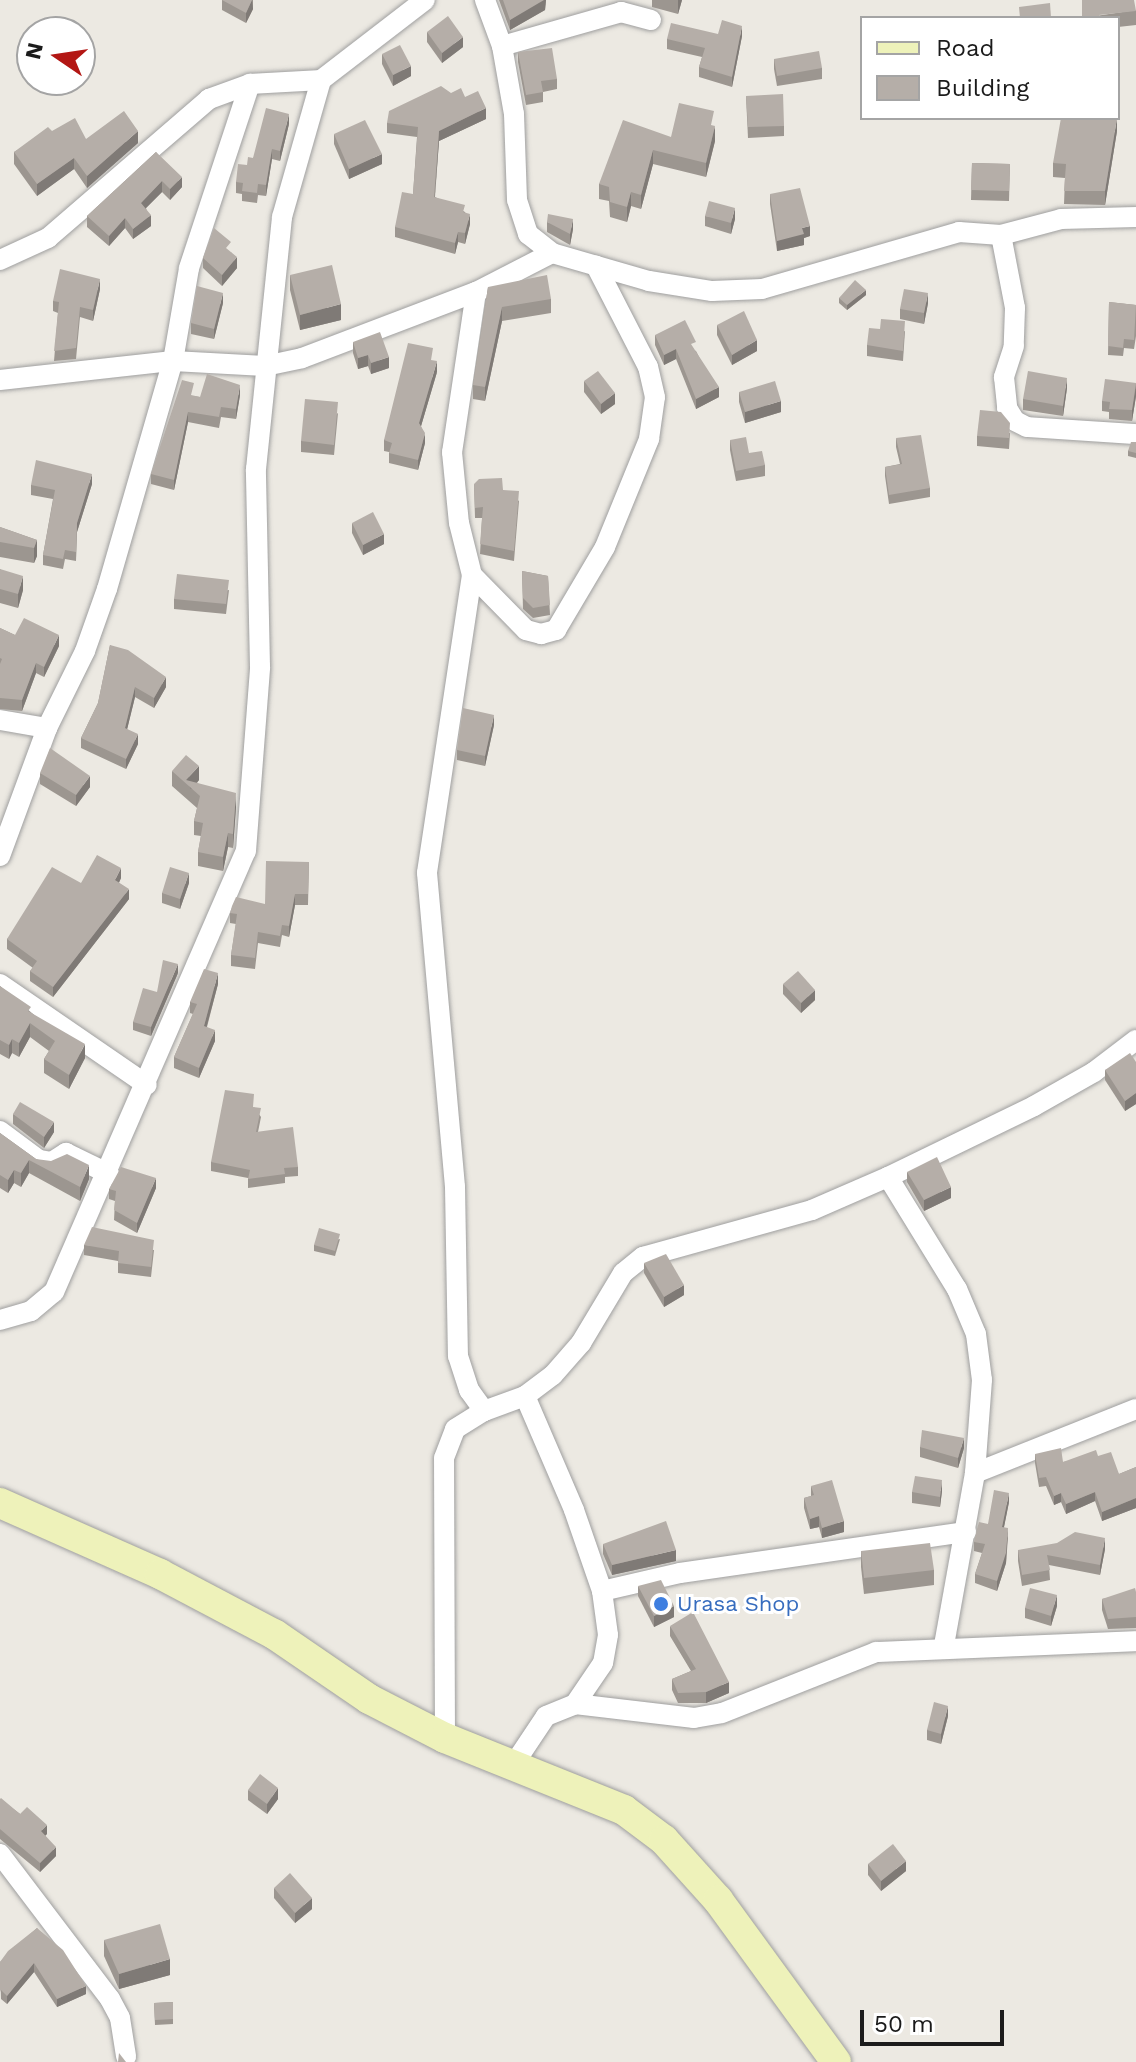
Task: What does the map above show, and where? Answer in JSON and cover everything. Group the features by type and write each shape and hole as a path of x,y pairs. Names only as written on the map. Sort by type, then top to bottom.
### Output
{"street":[{"path":"0,260 48,238 209,99 250,84 321,80 425,0"},
{"path":"485,0 502,46 514,114 517,200 528,234 552,253 596,266 712,291 762,289 959,232 1001,235 1061,219 1136,217"},
{"path":"502,46 621,12 651,20"},
{"path":"0,1320 31,1311 54,1292 147,1085 251,829 260,667 255,483 265,366 282,217 321,80"},
{"path":"0,856 47,728 92,634 173,361 189,268 250,84"},
{"path":"1001,235 1015,308 1014,346 1004,377 1007,408 1015,421 1027,427 1136,434"},
{"path":"0,380 173,361 265,366 350,341 476,292 552,253"},
{"path":"472,575 526,630 556,630 605,547 649,439 655,397 648,367 596,266"},
{"path":"476,292 452,452 459,523 472,575 427,873 455,1187 458,1356 469,1390 484,1411"},
{"path":"0,720 47,728"},
{"path":"0,984 147,1085"},
{"path":"445,1738 444,1458 455,1429 484,1411 525,1396 581,1343 623,1273 643,1257 812,1210 888,1177 1034,1106 1094,1072 1136,1040"},
{"path":"0,1131 39,1160 52,1162 66,1153 109,1174"},
{"path":"888,1177 957,1289 976,1334 982,1380 975,1473 944,1646"},
{"path":"525,1396 574,1510 602,1591 608,1635 603,1663 575,1704"},
{"path":"975,1473 1136,1409"},
{"path":"0,1503 173,1580 274,1634 369,1699 445,1738 624,1810 664,1840 718,1900 836,2062"},
{"path":"602,1591 680,1573 966,1532"},
{"path":"512,1767 546,1716 575,1704 694,1718 722,1713 876,1652 944,1646 1058,1648 1136,1641"},
{"path":"0,1854 110,1999 120,2018 126,2057"}],"building":[{"path":"222,0 252,0 246,13"},
{"path":"503,0 544,0 510,20"},
{"path":"1082,0 1134,0 1136,11 1082,16"},
{"path":"1050,3 1051,16 1020,16 1019,7"},
{"path":"448,16 463,37 442,53 427,32"},
{"path":"722,20 742,26 732,77 699,67 705,48 667,39 671,23 718,34"},
{"path":"400,45 411,66 393,75 382,54"},
{"path":"552,48 557,79 541,81 543,92 526,95 518,52"},
{"path":"819,51 822,68 777,76 774,59"},
{"path":"441,86 451,93 461,88 465,97 478,91 486,108 439,131 434,197 465,205 463,212 470,214 465,233 458,232 455,243 395,227 402,192 413,194 418,127 387,123 389,111"},
{"path":"783,94 784,126 748,127 746,96"},
{"path":"679,103 714,111 711,125 715,126 706,163 653,150 641,195 631,192 627,207 610,202 609,187 599,184 623,120 671,137"},
{"path":"266,108 289,114 280,151 272,149 266,185 258,184 257,193 242,191 243,183 236,182 238,164 247,165 248,157 253,158"},
{"path":"124,111 138,131 87,176 74,158 37,184 14,152 48,127 52,131 75,118 86,139"},
{"path":"365,120 382,154 349,169 334,134"},
{"path":"1061,120 1117,120 1105,191 1064,191 1066,164 1053,163"},
{"path":"156,152 182,177 170,189 162,181 141,203 151,215 133,229 125,218 109,236 87,216"},
{"path":"972,163 1010,164 1009,191 971,190"},
{"path":"800,188 810,226 802,228 804,234 777,241 770,194"},
{"path":"709,201 735,208 731,223 705,216"},
{"path":"548,214 573,219 570,234 547,222"},
{"path":"214,228 231,242 226,248 237,257 222,275 203,258"},
{"path":"332,265 341,304 300,315 290,275"},
{"path":"60,269 100,279 93,310 80,307 76,348 54,351 59,302 53,301"},
{"path":"547,275 551,299 502,307 485,387 473,385 488,287"},
{"path":"855,280 866,290 847,305 839,298"},
{"path":"197,286 223,293 214,329 191,323"},
{"path":"904,289 928,293 924,313 900,309"},
{"path":"1109,302 1136,305 1134,340 1124,339 1123,348 1108,346"},
{"path":"744,311 757,340 732,355 717,325"},
{"path":"881,319 905,321 903,351 867,345 869,328 880,329"},
{"path":"685,320 696,342 691,344 719,387 696,399 676,349 664,355 655,335"},
{"path":"380,332 389,357 371,363 368,355 358,358 353,342"},
{"path":"408,343 433,348 431,360 437,361 419,423 425,433 418,460 389,453 392,443 384,440"},
{"path":"598,371 615,393 601,404 584,381"},
{"path":"1028,371 1067,378 1063,406 1023,399"},
{"path":"207,374 240,385 236,409 221,407 219,417 188,412 174,480 151,474 182,380 194,383 191,395 200,397"},
{"path":"1105,379 1136,383 1132,410 1109,409 1110,402 1102,401"},
{"path":"775,381 781,401 745,412 739,392"},
{"path":"305,399 338,402 334,445 301,441"},
{"path":"980,410 1001,412 1010,423 1009,438 977,436"},
{"path":"921,435 930,488 889,495 885,467 902,464 896,438"},
{"path":"746,437 749,453 762,451 765,465 736,471 730,440"},
{"path":"1131,442 1136,442 1136,453 1128,451"},
{"path":"36,460 92,474 77,523 76,552 65,550 63,559 43,555 55,490 31,485"},
{"path":"502,478 503,490 519,491 514,551 480,544 483,507 475,508 474,484 479,479"},
{"path":"373,512 384,534 363,545 352,523"},
{"path":"0,527 37,540 34,548 0,542"},
{"path":"0,569 23,576 18,594 0,589"},
{"path":"522,571 548,576 550,605 533,608 523,598"},
{"path":"177,574 229,580 226,604 174,599"},
{"path":"24,618 59,635 44,667 36,663 22,700 0,698 0,628 15,635"},
{"path":"110,645 128,650 166,677 154,698 135,687 125,728 138,734 126,759 81,738 98,703"},
{"path":"463,708 494,715 485,756 457,750"},
{"path":"50,748 90,776 76,795 40,773"},
{"path":"186,755 199,766 186,780 236,793 233,834 228,833 223,857 198,852 203,823 194,821 200,796 172,771"},
{"path":"97,855 121,868 115,880 129,889 53,987 30,971 37,961 7,939 52,867 81,883"},
{"path":"266,861 309,862 308,894 295,894 289,926 282,925 280,936 258,932 255,958 231,955 237,914 230,913 232,906 236,897 265,904"},
{"path":"170,867 189,873 180,899 162,893"},
{"path":"163,960 178,964 151,1027 133,1022 143,988 157,992"},
{"path":"204,969 218,973 204,1026 215,1030 199,1068 174,1057 197,1004 190,1002"},
{"path":"798,971 815,990 801,1003 783,984"},
{"path":"0,986 31,1007 28,1011 85,1044 69,1075 44,1059 55,1041 30,1023 19,1043 12,1039 9,1045 0,1040"},
{"path":"1130,1053 1136,1062 1136,1093 1125,1101 1105,1070"},
{"path":"225,1090 254,1094 253,1107 261,1108 256,1132 293,1127 298,1167 284,1168 285,1174 248,1179 250,1170 211,1162"},
{"path":"20,1102 54,1122 44,1137 13,1114"},
{"path":"0,1133 36,1159 51,1161 67,1154 89,1165 80,1187 29,1160 21,1173 14,1170 8,1180 0,1175"},
{"path":"937,1157 951,1187 924,1200 907,1172"},
{"path":"121,1167 156,1178 137,1223 114,1210 116,1191 109,1189"},
{"path":"92,1227 154,1240 151,1267 118,1263 119,1251 84,1245"},
{"path":"319,1228 340,1234 335,1251 314,1245"},
{"path":"666,1254 684,1285 664,1297 644,1263"},
{"path":"922,1430 964,1438 958,1458 920,1447"},
{"path":"1061,1448 1063,1462 1096,1450 1098,1456 1111,1452 1119,1474 1136,1467 1136,1498 1102,1512 1095,1492 1066,1504 1061,1493 1054,1496 1046,1477 1039,1478 1035,1454"},
{"path":"915,1476 942,1480 940,1497 912,1492"},
{"path":"832,1480 844,1521 822,1528 819,1516 810,1519 804,1498 814,1495 811,1486"},
{"path":"994,1490 1009,1493 1002,1527 1008,1528 1006,1553 997,1581 975,1574 985,1544 974,1542 979,1522 988,1524"},
{"path":"666,1521 676,1550 612,1565 603,1544"},
{"path":"1075,1532 1105,1538 1100,1565 1047,1555 1050,1570 1022,1575 1018,1550 1057,1543"},
{"path":"930,1543 934,1570 864,1578 861,1551"},
{"path":"661,1580 674,1606 654,1616 638,1586"},
{"path":"1030,1588 1057,1595 1051,1616 1025,1608"},
{"path":"1135,1588 1136,1617 1108,1619 1102,1599"},
{"path":"693,1612 729,1682 706,1692 678,1693 672,1679 696,1669 670,1626"},
{"path":"934,1702 948,1706 941,1734 927,1730"},
{"path":"260,1774 278,1788 267,1804 248,1790"},
{"path":"1,1798 20,1814 27,1807 47,1825 41,1831 56,1847 40,1863 0,1829"},
{"path":"893,1844 906,1861 881,1881 868,1864"},
{"path":"290,1873 312,1898 295,1913 274,1888"},
{"path":"160,1924 170,1959 119,1974 104,1940"},
{"path":"37,1928 63,1950 86,1986 57,1999 34,1963 7,1996 0,1992 0,1962 8,1951"},
{"path":"173,2002 173,2019 155,2020 154,2003"}],"place":[{"name":"Urasa Shop","path":"661,1604"}]}
